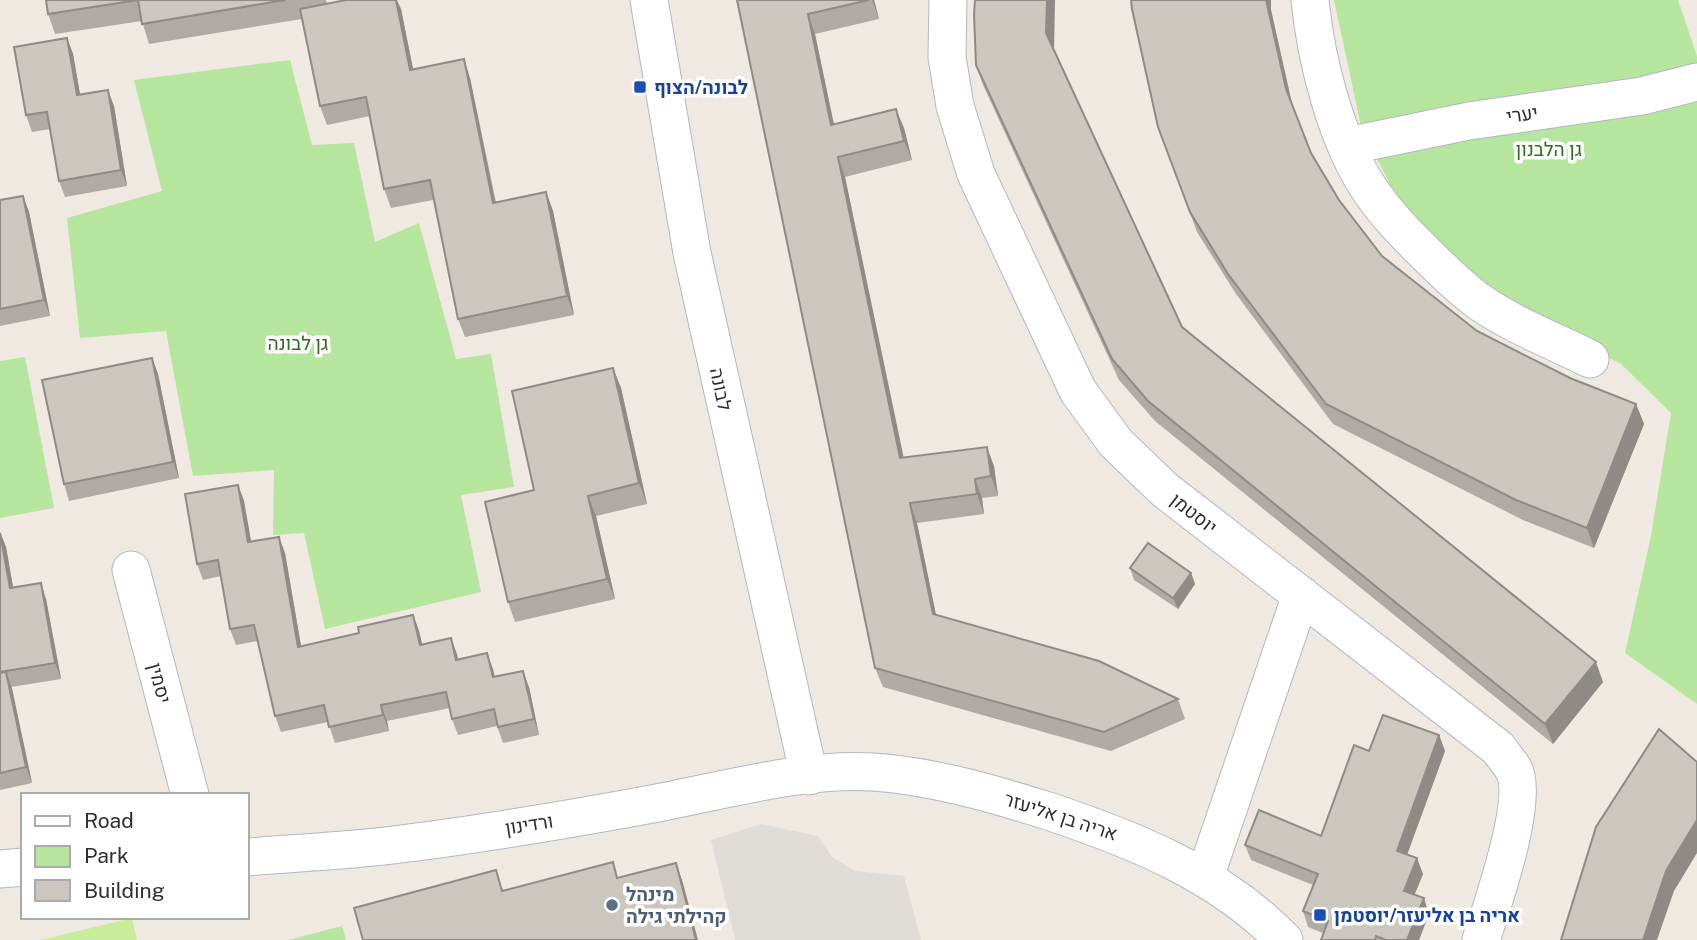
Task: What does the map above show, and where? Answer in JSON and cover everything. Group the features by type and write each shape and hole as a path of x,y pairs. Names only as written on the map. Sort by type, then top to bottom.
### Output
{"street":[{"name":"לבונה","path":"649,0 692,253 808,776"},
{"name":"יוסטמן","path":"948,0 947,57 955,106 976,174 1078,391 1116,443 1165,490 1498,748 1515,772 1518,805 1495,898 1481,940"},
{"path":"1310,0 1313,30 1347,146 1370,190 1392,220 1441,269 1480,302 1590,359"},
{"name":"יערי","path":"1347,146 1469,121 1642,96 1697,82"},
{"name":"יסמין","path":"131,570 189,793"},
{"path":"1205,877 1301,595"},
{"name":"אריה בן אליעזר","path":"808,776 871,772 943,782 1000,796 1127,838 1225,889 1284,940"},
{"name":"ורדינון","path":"248,856 393,845 639,807 808,776"},
{"path":"0,869 21,867"}],"green space":[{"name":"גן הלבנון","path":"1334,0 1678,0 1697,56 1697,704 1625,653 1651,536 1671,413 1621,364 1486,296 1403,211 1361,126"},
{"name":"גן לבונה","path":"290,60 312,145 354,143 375,242 419,223 456,359 491,354 514,487 461,495 481,592 325,629 304,533 273,535 274,470 193,476 166,331 80,338 67,218 162,191 134,80"},
{"path":"25,357 54,508 0,518 0,361"},
{"path":"132,919 137,940 41,940"},
{"path":"342,926 346,940 288,940"}],"shaded area":[{"path":"761,824 818,836 832,857 855,871 904,876 921,940 735,940 711,840"}],"building":[{"path":"46,0 138,0 48,14"},
{"path":"138,0 285,0 142,24"},
{"path":"346,0 396,0 410,70 464,59 493,203 546,192 567,296 458,319 430,180 384,189 366,97 320,106 300,9"},
{"path":"737,0 869,0 808,14 831,125 896,109 904,141 838,157 900,458 987,447 991,476 975,479 977,494 910,503 933,614 1099,661 1178,699 1104,732 875,668"},
{"path":"975,0 1047,0 1046,33 1182,327 1596,662 1545,724 1148,401 1112,359 976,65"},
{"path":"1131,0 1266,0 1286,89 1311,153 1339,200 1382,256 1477,331 1570,378 1636,404 1587,528 1516,500 1326,404 1228,274 1190,212 1158,127"},
{"path":"67,38 77,95 108,90 121,170 59,181 47,112 26,115 14,47"},
{"path":"23,196 44,300 0,309 0,200"},
{"path":"152,358 173,462 64,484 42,380"},
{"path":"613,368 639,483 588,496 607,579 508,602 485,502 534,490 512,391"},
{"path":"238,485 248,542 279,537 298,647 359,633 358,627 413,615 420,645 451,638 456,660 487,653 493,677 523,671 534,719 498,727 494,709 452,719 446,692 381,705 383,715 329,727 324,705 275,716 254,625 230,629 218,560 197,564 185,494"},
{"path":"0,533 10,588 41,583 55,663 0,672"},
{"path":"1148,543 1191,573 1173,598 1130,568"},
{"path":"6,672 26,767 0,773 0,673"},
{"path":"1383,715 1439,735 1397,851 1417,858 1404,891 1424,898 1407,940 1386,940 1376,936 1375,940 1321,940 1328,921 1303,911 1318,874 1245,845 1259,810 1321,836 1354,745 1369,751"},
{"path":"1659,729 1697,762 1697,820 1666,871 1643,940 1561,940 1596,827"},
{"name":"מינהל קהילתי גילה","path":"613,862 617,878 676,863 696,940 363,940 354,908 496,870 502,891"}],"place":[{"name":"לבונה/הצוף","path":"640,87"},
{"name":"מינהל קהילתי גילה","path":"612,905"},
{"name":"אריה בן אליעזר/יוסטמן","path":"1320,915"}]}
